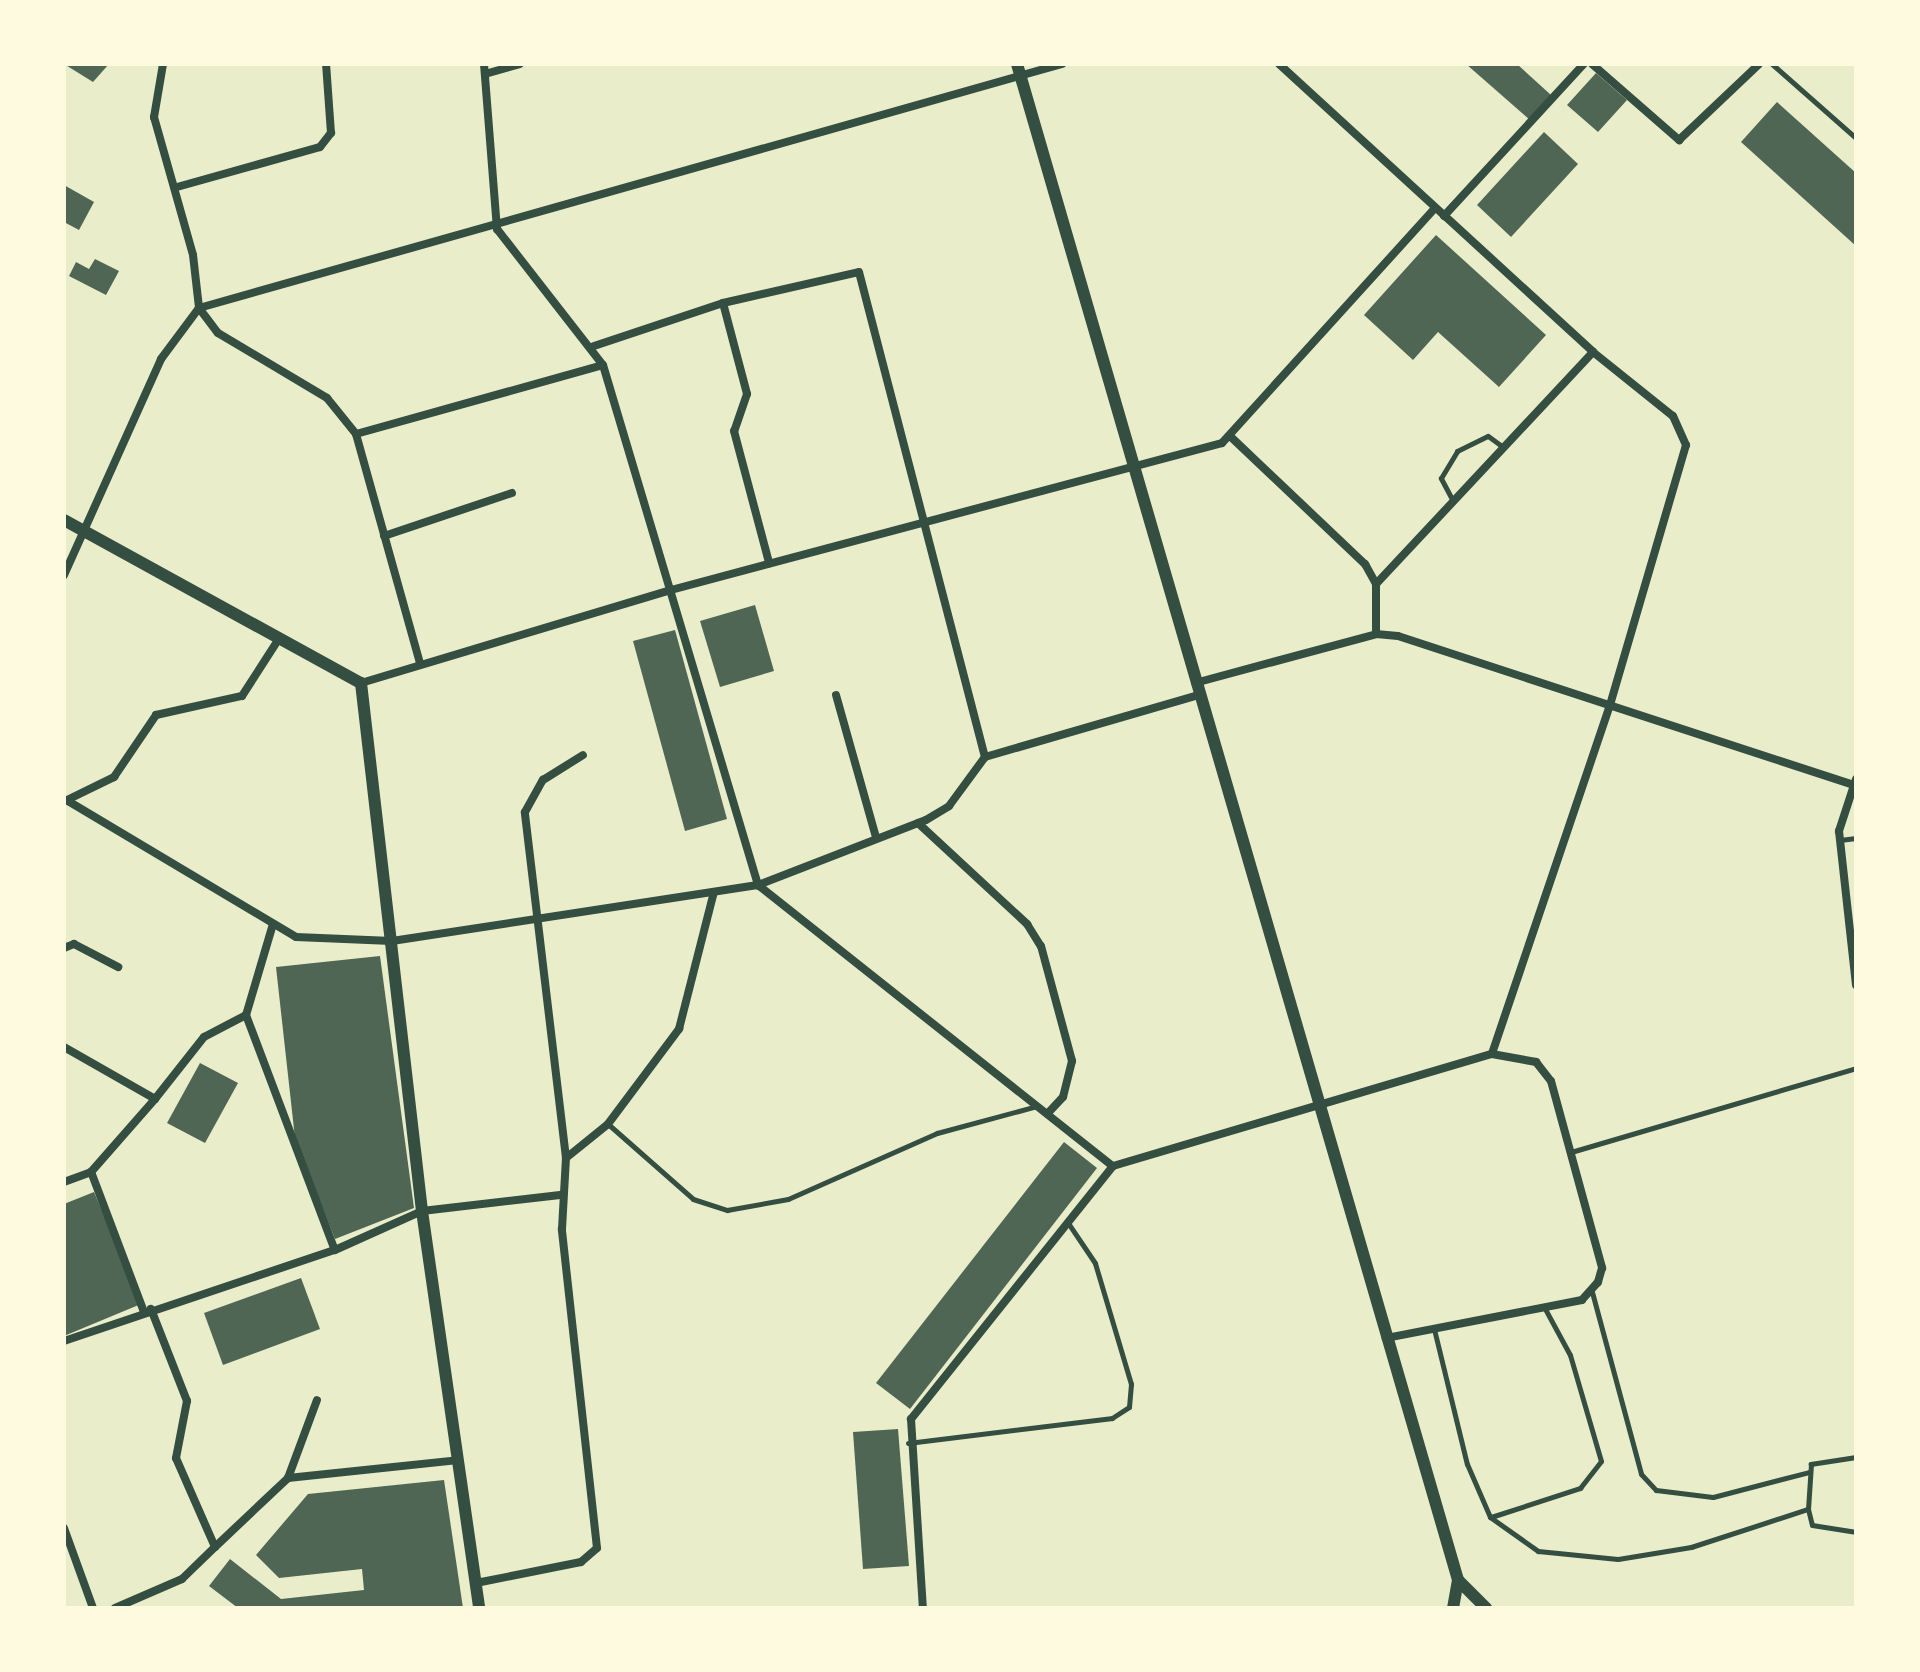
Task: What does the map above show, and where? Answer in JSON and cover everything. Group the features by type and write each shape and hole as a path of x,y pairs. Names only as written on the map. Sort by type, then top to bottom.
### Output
{"street":[{"path":"163,64 154,117 177,187 199,308 218,333 327,398 356,434 420,663"},
{"path":"177,187 320,147 331,133 326,64"},
{"path":"484,64 497,229 594,346 603,365 758,885 1113,1166"},
{"path":"485,74 520,64"},
{"path":"1017,64 1130,463 1458,1580 1453,1608"},
{"path":"64,575 87,533 161,359 199,308 497,229 1062,64"},
{"path":"1279,64 1593,352 1673,416 1686,445 1610,705 1492,1054"},
{"path":"1444,216 1584,64"},
{"path":"1592,64 1679,140 1759,64"},
{"path":"64,520 361,683 671,590 1231,437 1435,208"},
{"path":"594,346 723,303 859,272 928,519 985,757"},
{"path":"723,303 747,394 734,431 769,563"},
{"path":"1376,584 1593,352"},
{"path":"356,434 603,365"},
{"path":"1231,437 1352,548 1376,584 1376,634"},
{"path":"384,536 512,493"},
{"path":"66,801 273,924 321,943 392,941 539,921 758,885 918,823 949,806 985,757 1376,634 1855,782 1840,840 1856,985"},
{"path":"66,801 114,777 156,715 251,689 280,637"},
{"path":"361,683 422,1211 479,1608"},
{"path":"836,695 876,837"},
{"path":"476,1583 581,1562 597,1548 560,1195 566,1158 525,812 543,780 583,755"},
{"path":"918,823 1027,924 1041,946 1072,1061 1071,1081 1047,1114"},
{"path":"566,1158 608,1124 679,1029 714,892"},
{"path":"273,924 246,1015 335,1250"},
{"path":"64,948 74,944 118,967"},
{"path":"64,1182 91,1172 204,1037 246,1015"},
{"path":"64,1047 155,1099"},
{"path":"923,1608 908,1443 923,1398 1113,1166 1492,1054 1542,1068 1571,1152 1602,1268 1592,1292 1544,1307 1386,1338"},
{"path":"91,1172 187,1401 176,1458 215,1547"},
{"path":"64,1341 148,1310 335,1250 422,1211 560,1195"},
{"path":"115,1608 182,1579 288,1478 317,1400"},
{"path":"288,1478 458,1460"},
{"path":"64,1528 93,1608"},
{"path":"1458,1580 1486,1608"}],"lane":[{"path":"1772,64 1856,138"},
{"path":"1453,501 1441,478 1457,451 1488,436 1503,447"},
{"path":"1840,840 1856,838"},
{"path":"1571,1152 1856,1068"},
{"path":"608,1124 693,1199 727,1210 788,1199 937,1133 1037,1106"},
{"path":"908,1443 1112,1418 1129,1407 1131,1384 1095,1263 1067,1222"},
{"path":"1592,1292 1641,1474 1656,1490 1713,1497 1809,1472 1825,1457 1856,1457"},
{"path":"1490,1517 1580,1488 1601,1461 1570,1355 1544,1307"},
{"path":"1434,1329 1467,1464 1490,1517 1538,1551 1618,1559 1691,1547 1808,1509"},
{"path":"1809,1472 1808,1509 1812,1525 1856,1532"}],"building":[{"path":"64,64 109,64 93,82"},
{"path":"1466,64 1517,64 1551,95 1530,120"},
{"path":"1596,73 1627,100 1598,132 1567,105"},
{"path":"1777,102 1856,173 1856,246 1741,142"},
{"path":"1544,132 1578,164 1511,237 1477,205"},
{"path":"64,185 94,202 79,230 64,222"},
{"path":"1436,235 1546,335 1499,387 1438,332 1413,360 1364,315"},
{"path":"95,259 119,271 106,295 69,276 76,262 89,269"},
{"path":"755,605 774,671 720,687 700,621"},
{"path":"675,630 727,819 685,831 633,641"},
{"path":"380,956 414,1208 335,1239 295,1138 276,967"},
{"path":"200,1063 238,1083 205,1143 167,1123"},
{"path":"1064,1142 1097,1168 910,1409 876,1383"},
{"path":"94,1192 141,1304 64,1336 64,1204"},
{"path":"301,1278 320,1329 223,1365 204,1313"},
{"path":"898,1429 909,1566 863,1569 853,1432"},
{"path":"444,1480 463,1608 238,1608 209,1586 230,1559 281,1599 364,1590 362,1569 279,1578 256,1555 308,1494"}]}
